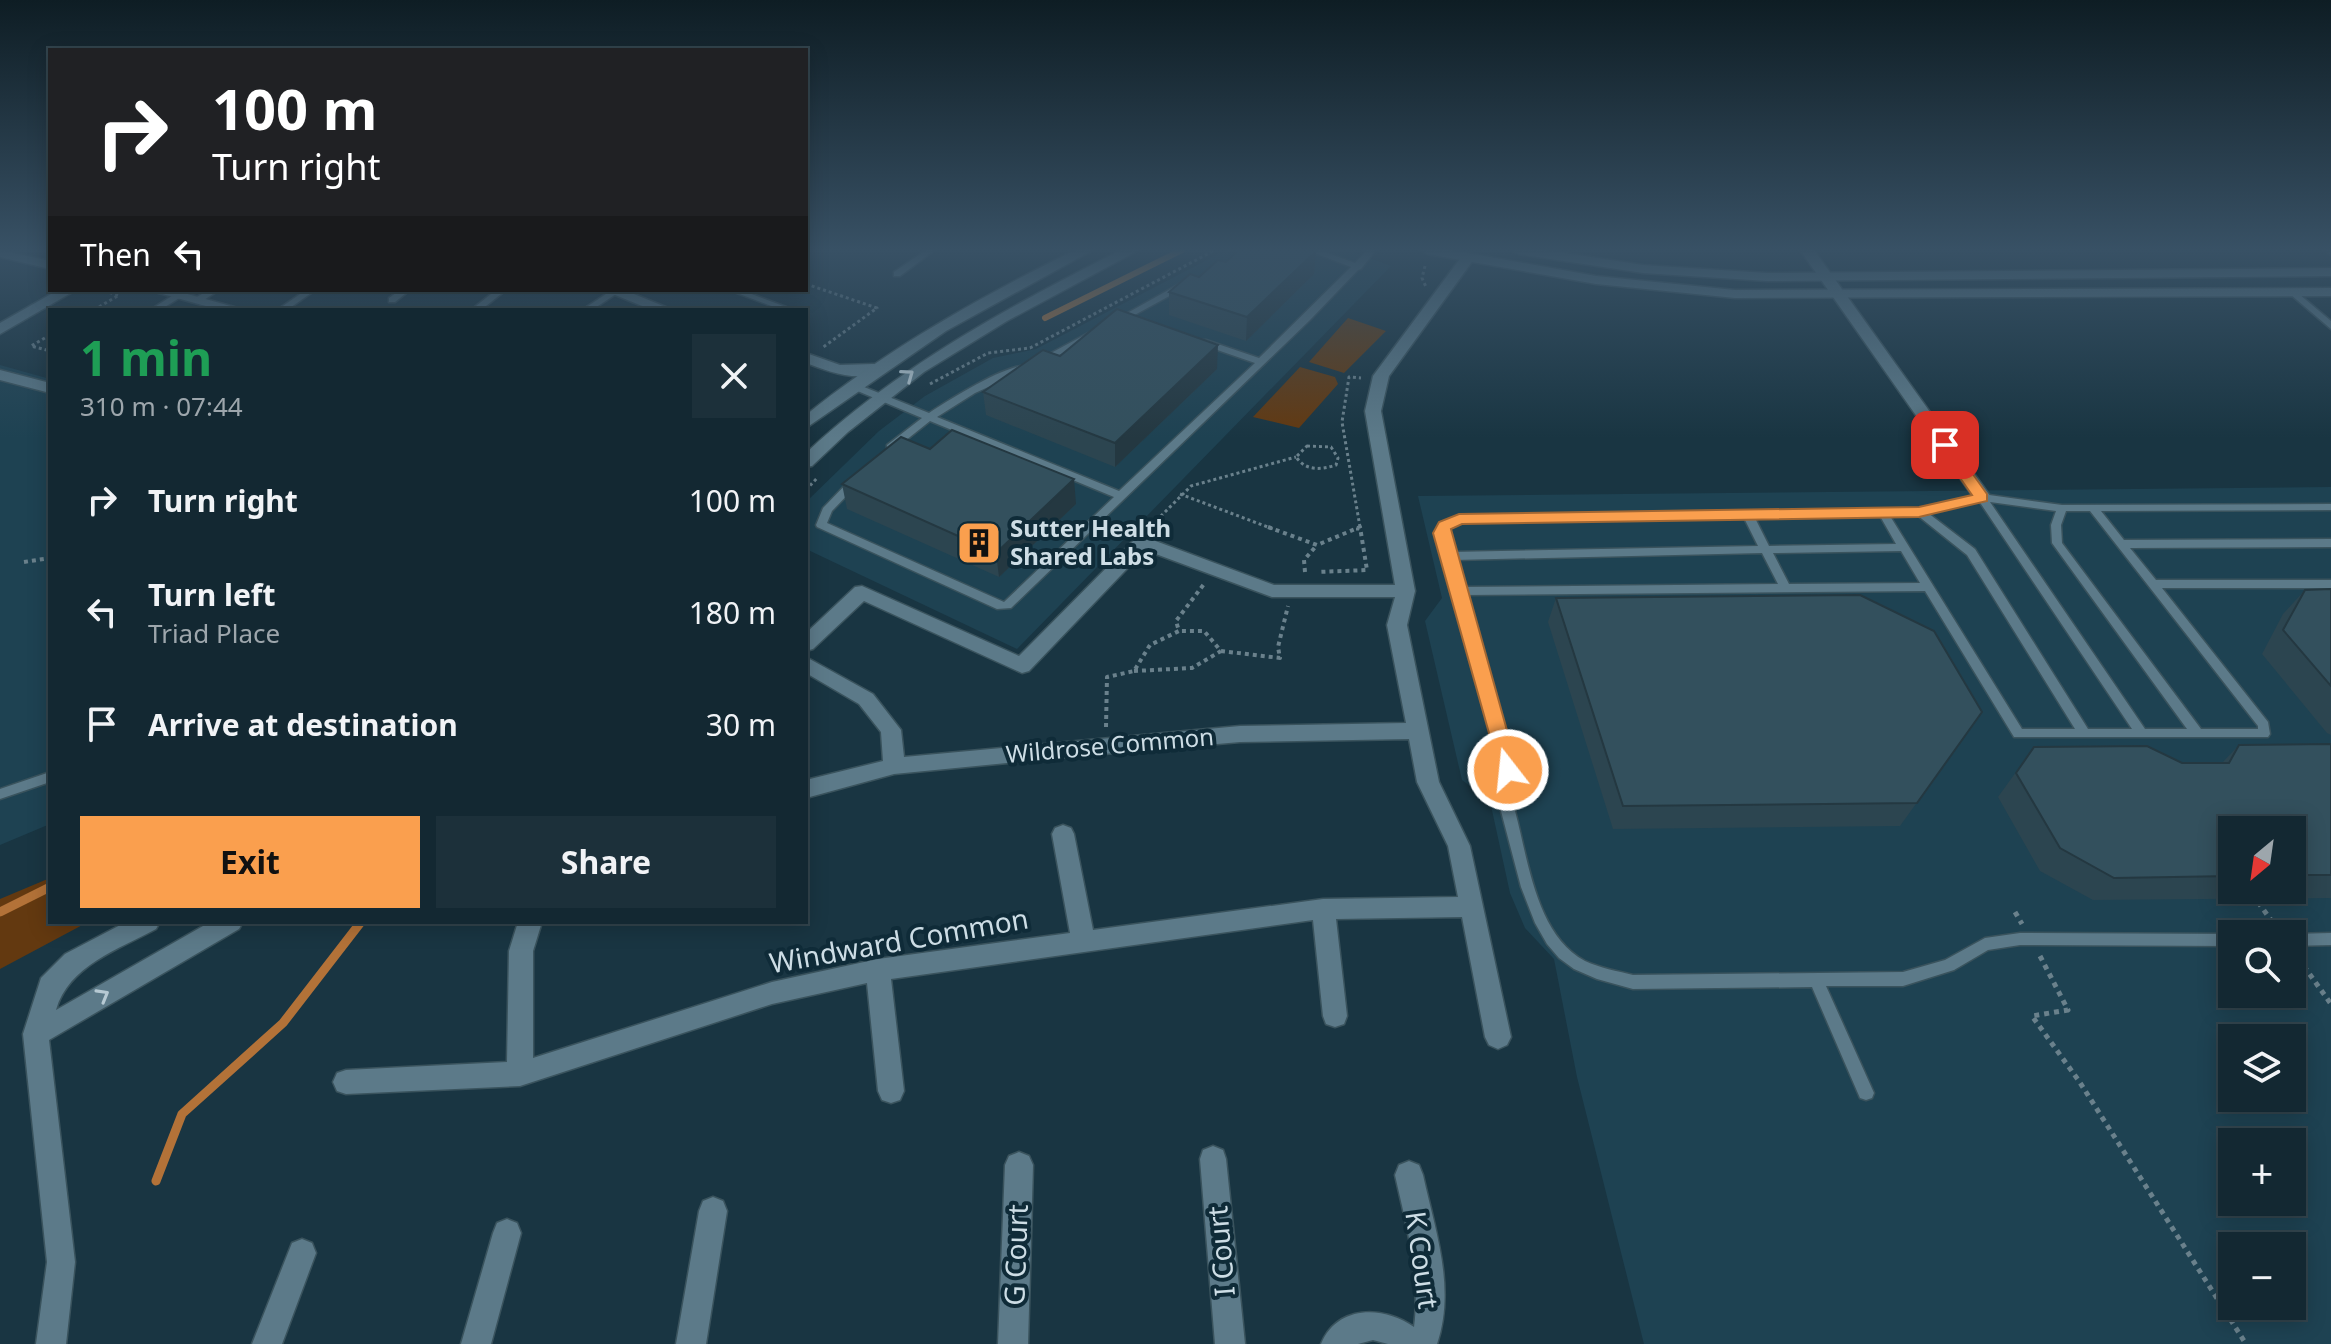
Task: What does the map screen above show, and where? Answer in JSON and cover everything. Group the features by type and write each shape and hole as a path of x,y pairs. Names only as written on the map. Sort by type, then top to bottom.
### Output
{"street":[{"path":"0,329 29,313"},
{"path":"808,421 851,385 963,313"},
{"path":"808,460 878,397 979,329 1011,313"},
{"path":"1427,313 1390,362 1375,393 1375,430 1406,591 1397,625 1418,731 1435,802 1459,846 1498,1037"},
{"path":"1851,313 1982,497"},
{"path":"811,355 838,370 874,369"},
{"path":"0,375 48,387"},
{"path":"808,642 862,592 1022,666 1142,542 1287,594 1406,591"},
{"path":"808,665 866,699 891,730 894,766"},
{"name":"Wildrose Common","path":"808,788 894,766 1106,746 1240,734 1418,731"},
{"path":"1063,834 1083,940"},
{"name":"Windward Common","path":"346,1082 520,1074 772,993 878,970 1323,909 1473,907"},
{"path":"1323,909 1335,1016"},
{"path":"51,1344 61,1262 36,1034 50,986 74,962 144,924"},
{"path":"36,1034 228,924"},
{"path":"520,1074 521,951 529,924"},
{"path":"878,970 891,1091"},
{"name":"I Court","path":"1213,1159 1230,1344"},
{"name":"G Court","path":"1013,1344 1019,1165"},
{"name":"K Court","path":"1409,1175 1433,1303 1431,1328 1422,1344"},
{"path":"691,1344 713,1211"},
{"path":"476,1344 507,1233"},
{"path":"267,1344 302,1253"},
{"path":"1336,1344 1351,1329 1369,1324 1388,1327 1410,1344"}],"lane":[{"path":"880,456 925,417 961,396 1041,361 1130,313"},
{"path":"859,477 827,510 821,525 1001,606 1007,605 1311,313"},
{"path":"1126,315 1141,321"},
{"path":"1186,336 1261,362"},
{"path":"851,385 1121,496"},
{"path":"1982,497 2141,733"},
{"path":"1508,770 1441,533 1445,526 1459,519 1919,512 1982,497 2062,508 2331,507"},
{"path":"2062,508 2056,525 2057,543 2196,732"},
{"path":"1883,513 2018,734 2264,734 2264,725 2093,508"},
{"path":"1919,512 1971,552 2084,734"},
{"path":"1748,515 1785,588"},
{"path":"2121,544 2331,543"},
{"path":"1447,556 1904,547"},
{"path":"2152,584 2331,584"},
{"path":"1457,591 1929,587"},
{"path":"0,794 48,778"},
{"path":"1508,811 1542,926 1566,956 1595,973 1633,982 1903,979 1949,965 1985,944 2030,939 2218,940"},
{"path":"2306,940 2331,939"},
{"path":"1816,980 1866,1093"}],"path":[{"path":"811,355 870,313"},
{"path":"924,387 988,353 1030,348 1097,313"},
{"path":"48,336 31,346 48,350"},
{"path":"1142,542 1151,524 1191,486 1296,457 1307,446 1331,447 1338,458 1336,465 1316,470 1304,466 1296,457"},
{"path":"1338,458 1347,458"},
{"path":"1180,494 1317,545 1360,527 1367,570 1303,572 1304,560 1317,545"},
{"path":"24,562 48,558"},
{"path":"1179,631 1176,621 1215,570"},
{"path":"1134,671 1137,660 1150,645 1179,631 1204,631 1221,651 1280,658 1278,647 1288,610 1287,594"},
{"path":"1106,746 1107,677 1134,671 1196,667 1212,660 1221,651"},
{"path":"2015,912 2068,1010 2032,1016 2079,1081 2246,1344"},
{"path":"2306,969 2331,1004"}],"shaded area":[{"path":"1106,313 1345,313 1017,649 808,550 808,500 879,431 925,396 993,358 1036,349"},
{"path":"1348,318 1386,331 1344,373 1309,362"},
{"path":"0,365 48,378 48,825 0,845"},
{"path":"1300,367 1335,377 1338,384 1299,428 1253,417"},
{"path":"2331,487 2331,1344 1644,1344 1577,1077 1554,959 1525,928 1510,893 1490,801 1462,780 1425,621 1442,598 1418,496"},
{"path":"48,879 48,924 84,924 0,969 0,899"}],"building":[{"path":"1112,313 1127,313 1218,345 1115,443 983,392 1043,350 1060,356"},
{"name":"Sutter Health Shared Labs","path":"952,430 1074,479 996,553 842,484 901,437 930,449"},
{"path":"2331,589 2331,686 2283,630 2305,590"},
{"path":"1860,595 1934,631 1982,712 1917,803 1623,806 1556,598"},
{"path":"2331,744 2331,875 2306,875 2306,816 2218,816 2218,876 2114,878 2060,848 2016,773 2034,747 2147,746 2182,763 2229,763 2239,745"}],"waterway":[{"path":"1045,318 1056,313"},
{"path":"0,912 48,888"},
{"path":"156,1181 182,1114 283,1023 359,924"}],"place":[{"name":"Sutter Health Shared Labs","path":"979,543"}],"route":[{"path":"1508,770 1441,533 1445,526 1459,519 1919,512 1982,497 1945,445"}]}
